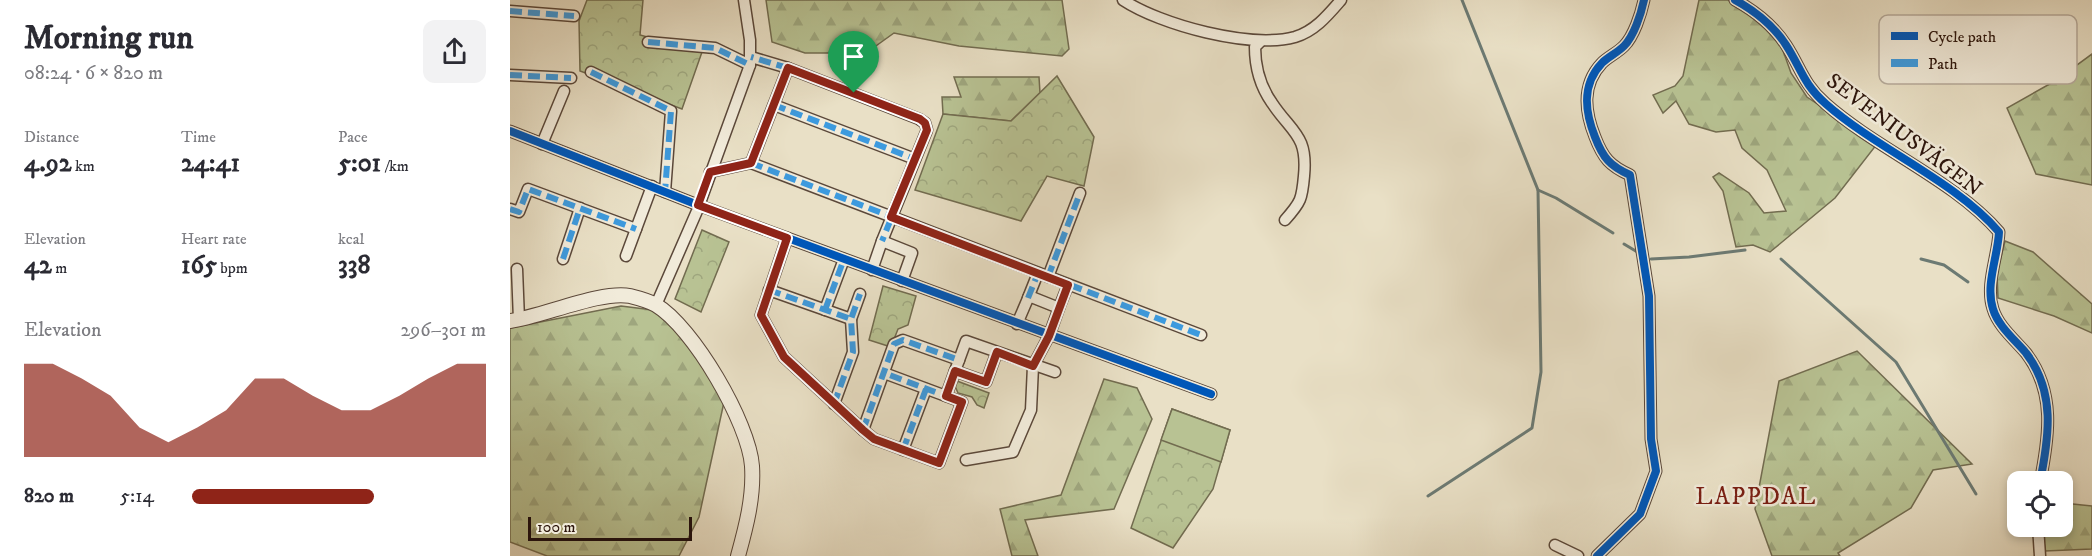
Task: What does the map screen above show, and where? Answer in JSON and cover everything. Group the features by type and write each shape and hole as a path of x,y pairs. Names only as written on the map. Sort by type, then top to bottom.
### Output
{"street":[{"path":"656,305 698,205 750,61 744,0"},
{"path":"1123,0 1143,13 1175,26 1261,40 1296,37 1308,32 1341,0"},
{"path":"1597,556 1640,514 1656,471 1651,439 1649,296 1635,194 1630,175 1613,167 1602,156 1587,117 1586,93 1600,64 1625,45 1642,12 1644,0"},
{"name":"SEVENIUSVÄGEN","path":"1735,0 1771,25 1786,45 1804,82 1827,105 1984,216 1999,232 1998,252 1990,288 1993,309 2001,323 2036,366 2047,406 2050,433 2042,471"},
{"path":"510,11 574,16"},
{"path":"1261,40 1255,47 1255,61 1261,85 1273,105 1295,129 1306,155 1302,202 1285,220"},
{"path":"648,42 715,48 750,61 788,68 920,119 925,123 927,130 872,270"},
{"path":"751,163 788,68"},
{"path":"591,72 671,111 665,192"},
{"path":"510,75 571,78"},
{"path":"543,144 564,91"},
{"path":"774,105 915,159"},
{"path":"510,131 698,205 1210,394"},
{"path":"710,172 751,163 1201,335"},
{"path":"626,256 652,186"},
{"path":"510,209 519,212 528,189 636,229"},
{"path":"1017,324 1028,298 1043,275 1080,193"},
{"path":"563,259 580,208"},
{"path":"787,238 761,315 784,357 874,439 939,463 962,402 884,373"},
{"path":"882,241 912,253 902,281"},
{"path":"825,309 844,259"},
{"path":"517,269 515,320 608,297 628,295 656,305 699,348 742,430 752,464 752,494 738,556"},
{"path":"966,460 1013,452 1031,410 1033,366 1049,336 1068,285"},
{"path":"769,290 850,319"},
{"path":"834,404 853,352 850,319 860,294"},
{"path":"1028,298 1029,296 1059,308"},
{"path":"863,430 894,344 903,340 986,382 997,352"},
{"path":"946,396 966,341 1055,372"},
{"path":"903,450 926,389"},
{"path":"2039,537 2040,556"},
{"path":"1555,545 1578,556"}],"green space":[{"path":"587,0 643,0 640,35 702,52 682,109 580,71 579,21"},
{"path":"766,0 1062,0 1069,49 1062,56 959,46 894,33 866,53 805,53 772,42"},
{"path":"1699,0 1728,0 1757,17 1781,45 1791,73 1807,97 1877,144 1835,198 1770,252 1753,245 1736,247 1723,191 1713,177 1719,173 1749,193 1764,213 1786,211 1767,170 1742,148 1735,130 1716,132 1689,124 1676,101 1663,113 1653,95 1675,86 1683,76"},
{"path":"2092,54 2092,185 2036,174 2007,108 2050,84 2077,84 2077,65"},
{"path":"1057,76 1094,137 1084,186 1047,176 1021,221 915,190 943,114 1011,121"},
{"path":"954,77 1039,77 1040,93 1011,121 943,114 942,97 961,97"},
{"path":"702,230 729,242 701,312 675,299"},
{"path":"2005,241 2033,252 2092,304 2092,333 2054,316 1998,298 1997,273"},
{"path":"883,286 916,296 908,325 898,329 891,347 869,340"},
{"path":"621,306 661,311 689,339 724,402 699,517 679,556 547,556 510,542 510,328"},
{"path":"1857,351 1972,464 1933,470 1911,508 1838,553 1840,556 1772,556 1755,509 1779,381"},
{"path":"1104,379 1137,388 1152,419 1114,509 1025,520 1038,556 1012,556 1000,509 1061,495"},
{"path":"957,381 989,393 984,408 977,405 972,397 958,393 955,386"},
{"path":"1172,409 1230,430 1213,489 1173,548 1131,528"},
{"path":"1172,409 1230,430 1221,462 1161,440"},
{"path":"2073,504 2092,506 2092,549 2045,551 2043,537 2073,537"}],"waterway":[{"path":"1428,496 1532,428 1541,372 1538,190 1462,0"},
{"path":"1538,190 1556,198 1613,233"},
{"path":"1624,244 1639,253"},
{"path":"1651,259 1745,250"},
{"path":"1781,259 1896,362 1976,494"},
{"path":"1921,259 1944,265 1968,282"}],"marked path":[{"path":"510,11 574,16"},
{"path":"648,42 715,48 750,65"},
{"path":"710,172 751,163 788,68 751,57"},
{"path":"788,68 925,123 927,130 882,241"},
{"path":"591,72 671,111 665,192"},
{"path":"510,75 571,78"},
{"path":"774,105 915,159"},
{"path":"751,163 1201,335"},
{"path":"510,209 519,212 528,189 636,229"},
{"path":"1048,277 1080,193"},
{"path":"563,259 580,208"},
{"path":"787,238 761,315 784,357 874,439 939,463 962,402 884,373"},
{"path":"825,310 844,259"},
{"path":"1028,298 1038,273"},
{"path":"1059,308 1068,285"},
{"path":"769,290 851,319"},
{"path":"834,404 853,352 851,319 860,294"},
{"path":"863,430 894,344 903,340 959,360"},
{"path":"946,396 955,371"},
{"path":"903,450 926,389"}],"cycle path":[{"path":"1597,556 1640,514 1656,471 1651,439 1649,296 1630,175 1612,165 1601,151 1587,108 1588,89 1595,71 1631,37 1644,0"},
{"path":"1735,0 1775,31 1818,97 1868,136 1961,197 1999,232 1991,280 1991,300 1995,315 2026,353 2042,383 2048,415 2042,471"},
{"path":"510,131 698,205 1211,394"}],"district":[{"name":"LAPPDAL","path":"1756,497"}],"route":[{"path":"788,68 854,93 925,123 927,130 891,217 1068,285 1049,336 1033,366 997,352 986,382 955,371 946,396 962,402 939,463 874,439 784,357 761,315 787,238 698,205 710,172 751,163 788,68"}]}
